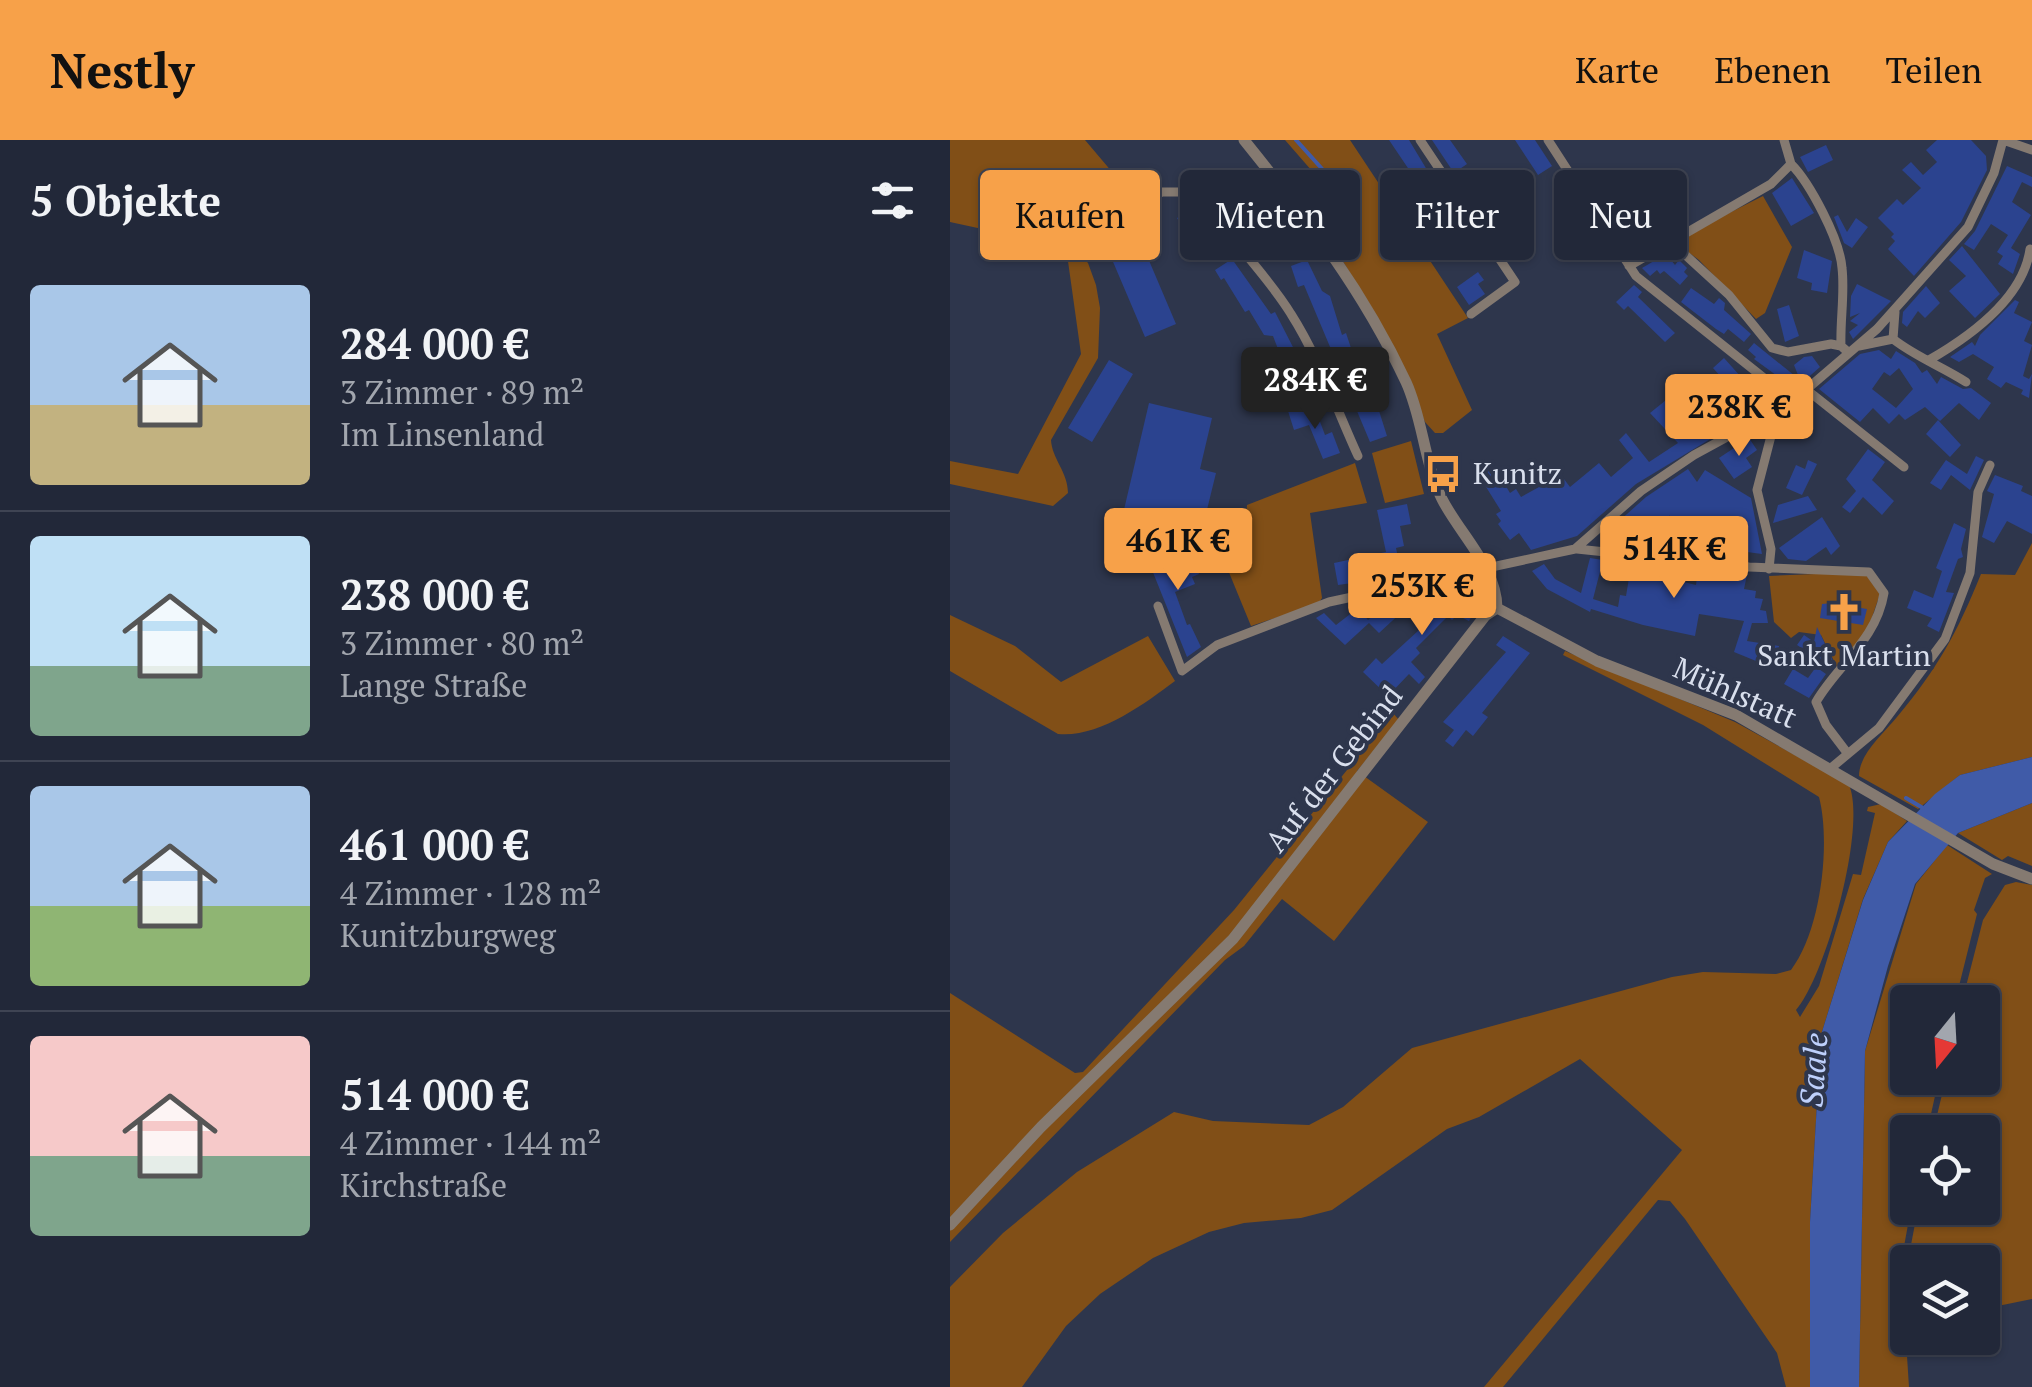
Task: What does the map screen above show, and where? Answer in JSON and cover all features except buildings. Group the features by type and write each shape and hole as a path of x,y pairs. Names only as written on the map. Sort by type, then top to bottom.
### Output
{"street":[{"path":"1244,140 1268,170"},
{"path":"1420,140 1515,282 1470,314"},
{"path":"1548,140 1629,266 1648,288 1793,401"},
{"path":"1784,140 1792,164 1804,176 1836,243 1849,348"},
{"path":"1575,549 1641,491 1694,455 1777,413 1808,390 1849,348 1895,312 1968,228 1988,187 2003,140 2032,150"},
{"path":"1687,230 1771,184 1792,164"},
{"path":"1928,360 1964,340 2002,302 2028,264 2030,250"},
{"path":"1687,256 1729,295 1772,348 1788,352 1830,344 1849,348 1893,339 1918,358 1966,382"},
{"path":"1250,260 1290,311 1312,350 1358,456"},
{"path":"1337,260 1407,384 1440,494 1486,569 1494,585 1497,608"},
{"path":"1629,266 1638,260"},
{"path":"1893,339 1895,312"},
{"path":"1808,390 1904,467"},
{"path":"1769,568 1770,549 1756,490 1777,413"},
{"path":"1831,768 1891,715 1945,639 1966,587 1978,492 1990,465"},
{"path":"1158,606 1182,671 1217,645 1328,602 1575,549 1769,568 1869,572 1884,593 1875,622 1842,673 1816,702 1826,725 1848,754"},
{"name":"Mühlstatt","path":"1497,608 1597,661 1736,715 1980,856 2032,879"},
{"name":"Auf der Gebind","path":"950,1225 1013,1156 1188,986 1250,918 1485,616 1497,608"}],"shaded area":[{"path":"950,140 1085,140 1110,170 980,170 980,228 950,222"},
{"path":"1285,140 1350,140 1380,185 1380,260 1430,260 1468,318 1437,334 1472,410 1443,433 1435,433 1425,422 1375,314 1342,260 1360,260 1360,170 1311,170"},
{"path":"1763,196 1792,247 1765,313 1756,319 1687,251 1687,234"},
{"path":"1068,260 1088,263 1100,308 1098,358 1051,440 1068,493 1053,506 950,484 950,461 1018,474 1081,354"},
{"path":"1411,441 1424,494 1385,503 1372,453"},
{"path":"1355,463 1367,503 1310,513 1322,598 1318,604 1251,626 1228,570 1244,542 1247,505"},
{"path":"2032,543 2032,757 1960,775 1918,809 1859,776 1867,752 1924,682 1945,649 1981,574 2015,575"},
{"path":"1769,576 1867,576 1880,594 1869,626 1839,671 1821,635 1799,632 1791,638 1774,622"},
{"path":"950,615 1015,646 1061,682 1148,636 1175,681 1104,725 1089,731 1058,734 950,671"},
{"path":"1565,651 1735,722 1849,785 1853,833 1848,865 1831,935 1808,992 1796,1010 1800,1017 1819,986 1853,874 1861,875 1875,813 1867,811 1868,807 1881,804 1907,821 1888,842 1863,899 1821,1035 1810,1222 1810,1387 1786,1387 1777,1353 1685,1219 1670,1201 1658,1200 1503,1387 1484,1387 1682,1150 1580,1059 1479,1117 1447,1129 1332,1210 1209,1232 1153,1258 1100,1294 1066,1326 1022,1387 950,1387 950,1287 1003,1233 1077,1172 1174,1112 1213,1121 1309,1125 1343,1107 1412,1048 1672,977 1703,972 1776,974 1791,970 1810,933 1821,886 1824,838 1819,797 1703,725 1563,655"},
{"path":"1393,713 1399,720 1357,771 1428,822 1334,941 1282,899 1244,946 1225,960 950,1242 950,993 1075,1073 1083,1072 1234,910"},
{"path":"2032,803 2032,866 2008,856 2002,860 1958,833"},
{"path":"1947,845 1992,874 1985,878 1974,910 1977,914 1959,985 1890,985 1890,1095 1935,1095 1931,1115 1890,1115 1890,1225 1908,1225 1904,1245 1890,1245 1890,1355 1907,1355 1909,1387 1859,1387 1865,1051 1916,884"},
{"path":"2005,885 2032,885 2032,1299 2000,1306 2000,1245 1911,1245 1915,1225 2000,1225 2000,1115 1937,1115 1942,1095 2000,1095 2000,985 1966,985 1983,920"}],"water":[{"path":"2032,757 2032,803 1958,833 1915,884 1865,1051 1859,1387 1810,1387 1810,1222 1821,1035 1863,900 1888,842 1935,794 1960,775"}],"waterway":[{"path":"1296,140 1323,170"},
{"path":"1906,798 1923,808"}],"place":[{"name":"Kunitz","path":"1443,474"},
{"name":"Sankt Martin","path":"1844,612"}],"water label":[{"name":"Saale","path":"1814,1070"}]}
